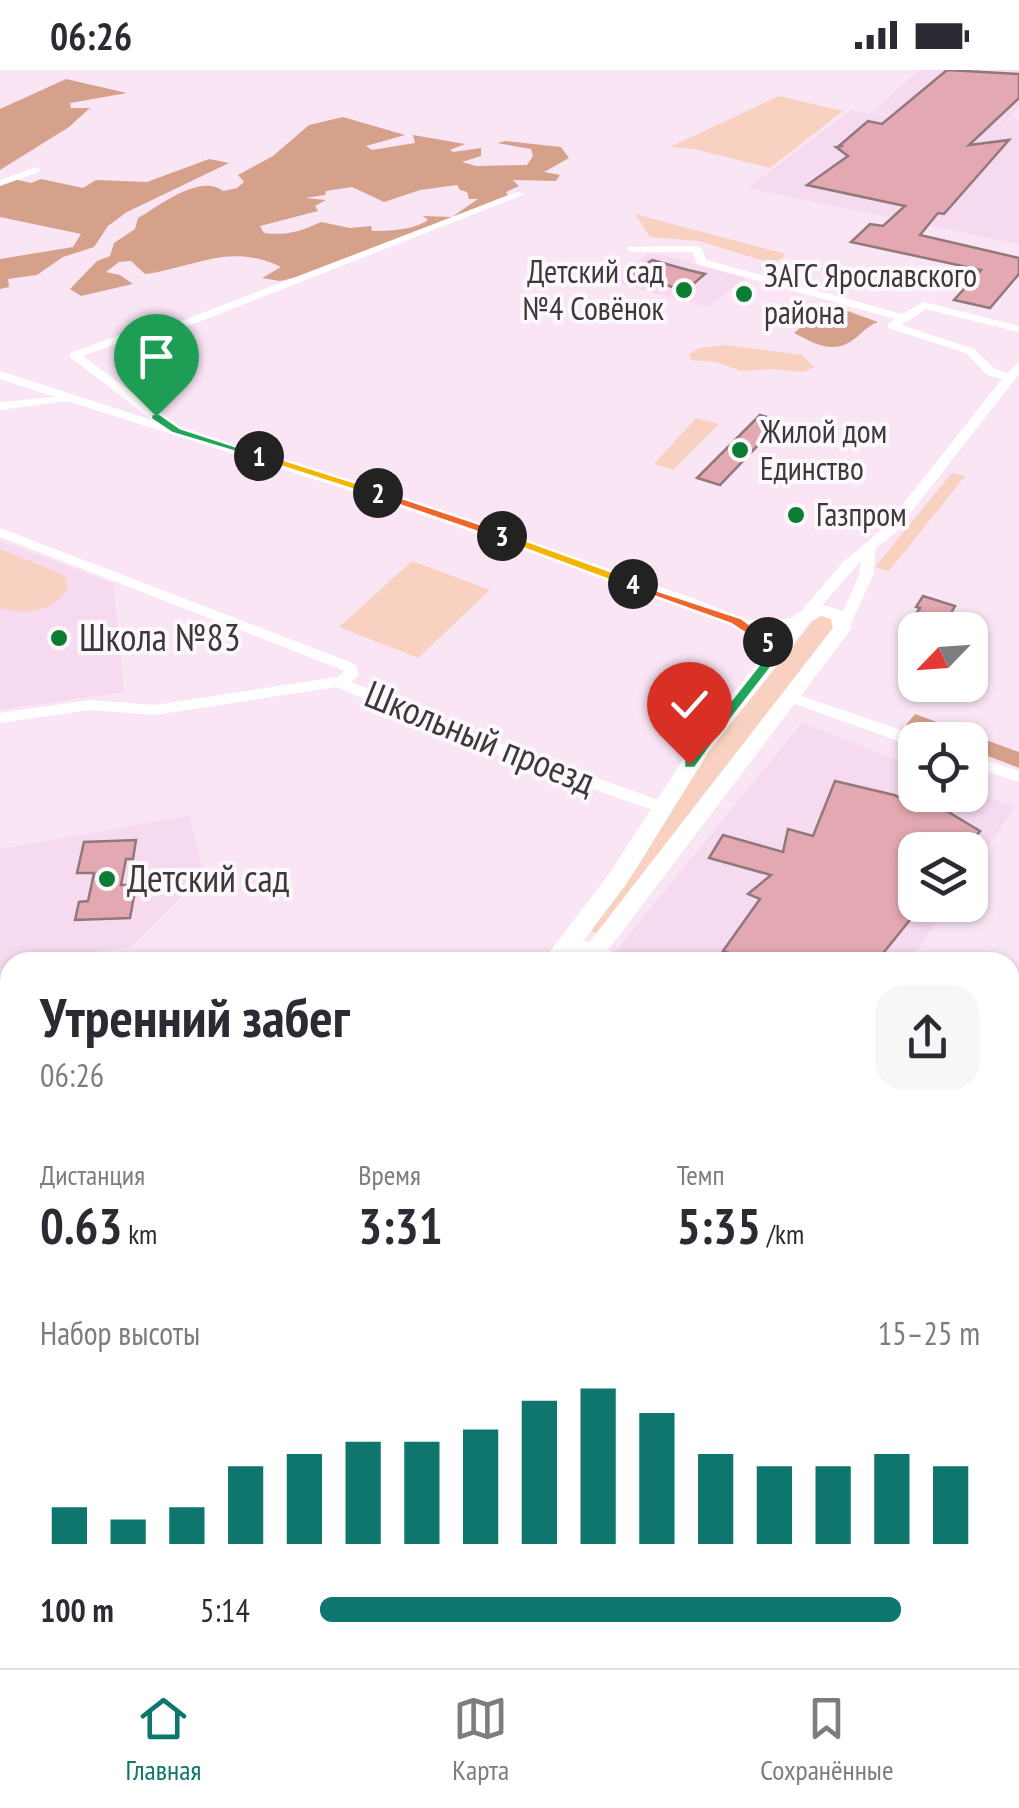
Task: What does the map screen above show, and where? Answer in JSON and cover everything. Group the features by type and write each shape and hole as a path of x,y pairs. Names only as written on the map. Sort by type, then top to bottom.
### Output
{"main road":[{"path":"562,952 628,864 700,749 803,618 815,610 832,612 844,620 843,628 793,698 595,952"},
{"path":"628,864 653,877"}],"street":[{"path":"0,183 36,170"},
{"path":"82,389 74,355 118,339 174,328 520,194"},
{"path":"632,249 697,250 701,262 903,318"},
{"path":"1010,378 990,372 970,351 892,328 924,305 1019,329"},
{"path":"736,621 782,623 803,618 848,565 890,530 1019,366"},
{"path":"0,375 82,389 176,430 393,498 736,621 754,631 776,652"},
{"path":"0,406 82,389 176,430"},
{"path":"0,532 350,667 350,675 341,682"},
{"path":"843,628 866,575 870,549"},
{"name":"Школьный проезд","path":"0,718 90,705 155,710 341,682 487,745 661,807"},
{"path":"793,698 898,735"},
{"path":"988,766 1019,777"},
{"path":"570,942 582,952"}],"shaded area":[{"path":"919,70 1019,70 1019,108 992,137 1013,117 1019,119 1019,244 748,188 851,110 961,131 873,112"},
{"path":"66,79 127,93 70,103 71,108 90,108 69,127 0,170 0,109"},
{"path":"779,96 843,111 770,168 670,147"},
{"path":"343,117 405,135 366,146 372,150 415,143 413,135 465,144 450,150 481,148 481,156 462,162 476,166 527,165 533,156 531,149 497,143 506,141 561,147 569,158 544,172 560,175 556,181 513,180 519,186 506,192 508,195 306,275 280,281 262,278 281,267 245,257 213,258 145,274 131,261 119,262 106,272 133,284 81,296 70,289 97,261 110,256 114,243 135,229 138,218 192,188 237,188 244,182 238,175 273,156 309,125","holes":["457,185 467,192 469,199 478,199 452,217 423,216 428,220 401,229 372,231 371,226 350,228 321,222 294,232 272,234 264,233 260,226 318,211 315,206 326,200 305,198 325,195 326,191 352,187 384,202 420,190"]},
{"path":"209,159 229,163 127,212 108,226 94,247 63,257 37,275 8,279 9,287 0,289 0,259 73,247 81,234 0,217 0,186 14,179 31,183 41,179 83,188 96,180 147,182"},
{"path":"635,214 786,254 774,264 699,241 650,237"},
{"name":"Детский сад №4 Совёнок","path":"648,254 745,278 708,307 571,271 626,270"},
{"path":"828,304 878,322 850,342 835,347 794,333"},
{"path":"725,345 802,355 814,367 804,372 741,371 716,362 691,360 689,354 700,348"},
{"path":"696,418 719,424 673,470 654,464"},
{"path":"952,473 965,476 889,571 875,567"},
{"name":"Школа №83","path":"0,541 113,583 124,692 0,710"},
{"path":"0,549 64,575 68,587 63,595 38,610 0,608"},
{"path":"412,561 490,590 418,658 339,627"},
{"path":"818,615 829,617 836,624 597,933 591,931 637,868 708,752"},
{"path":"915,714 937,722 908,722"},
{"path":"802,723 898,760 898,812 988,812 988,796 1015,807 988,845 988,832 898,832 898,922 936,922 917,952 615,952"},
{"path":"988,741 1019,752 1019,768 988,756"},
{"path":"189,816 204,873 130,947 98,952 0,952 0,849"}],"building":[{"path":"947,70 1019,74 1019,98 969,145 1009,140 944,214 938,213 920,235 1019,258 1019,274 990,308 954,300 981,270 851,242 870,224 883,226 905,206 807,185 848,156 836,147 843,146 840,145 868,121 882,124"},
{"name":"Детский сад №4 Совёнок","path":"652,260 705,274 685,291 627,277"},
{"name":"Жилой дом Единство","path":"760,415 781,421 720,485 697,478"},
{"path":"923,596 955,606 952,612 917,612 920,608 916,607"},
{"path":"835,781 898,797 898,812 948,812 980,831 898,832 898,922 908,922 884,952 723,951 760,899 748,894 771,875 709,858 723,835 783,852 788,829 813,836"},
{"name":"Детский сад","path":"136,840 133,859 126,859 121,885 136,885 130,918 75,920 79,902 88,901 94,873 77,873 84,842"}],"place":[{"name":"Детский сад №4 Совёнок","path":"684,290"},
{"name":"ЗАГС Ярославского района","path":"744,294"},
{"name":"Жилой дом Единство","path":"740,450"},
{"name":"Газпром","path":"796,515"},
{"name":"Школа №83","path":"59,638"},
{"name":"Детский сад","path":"107,879"}],"route":[{"path":"156,416 176,430 539,548 754,631 776,652 689,764"}]}
